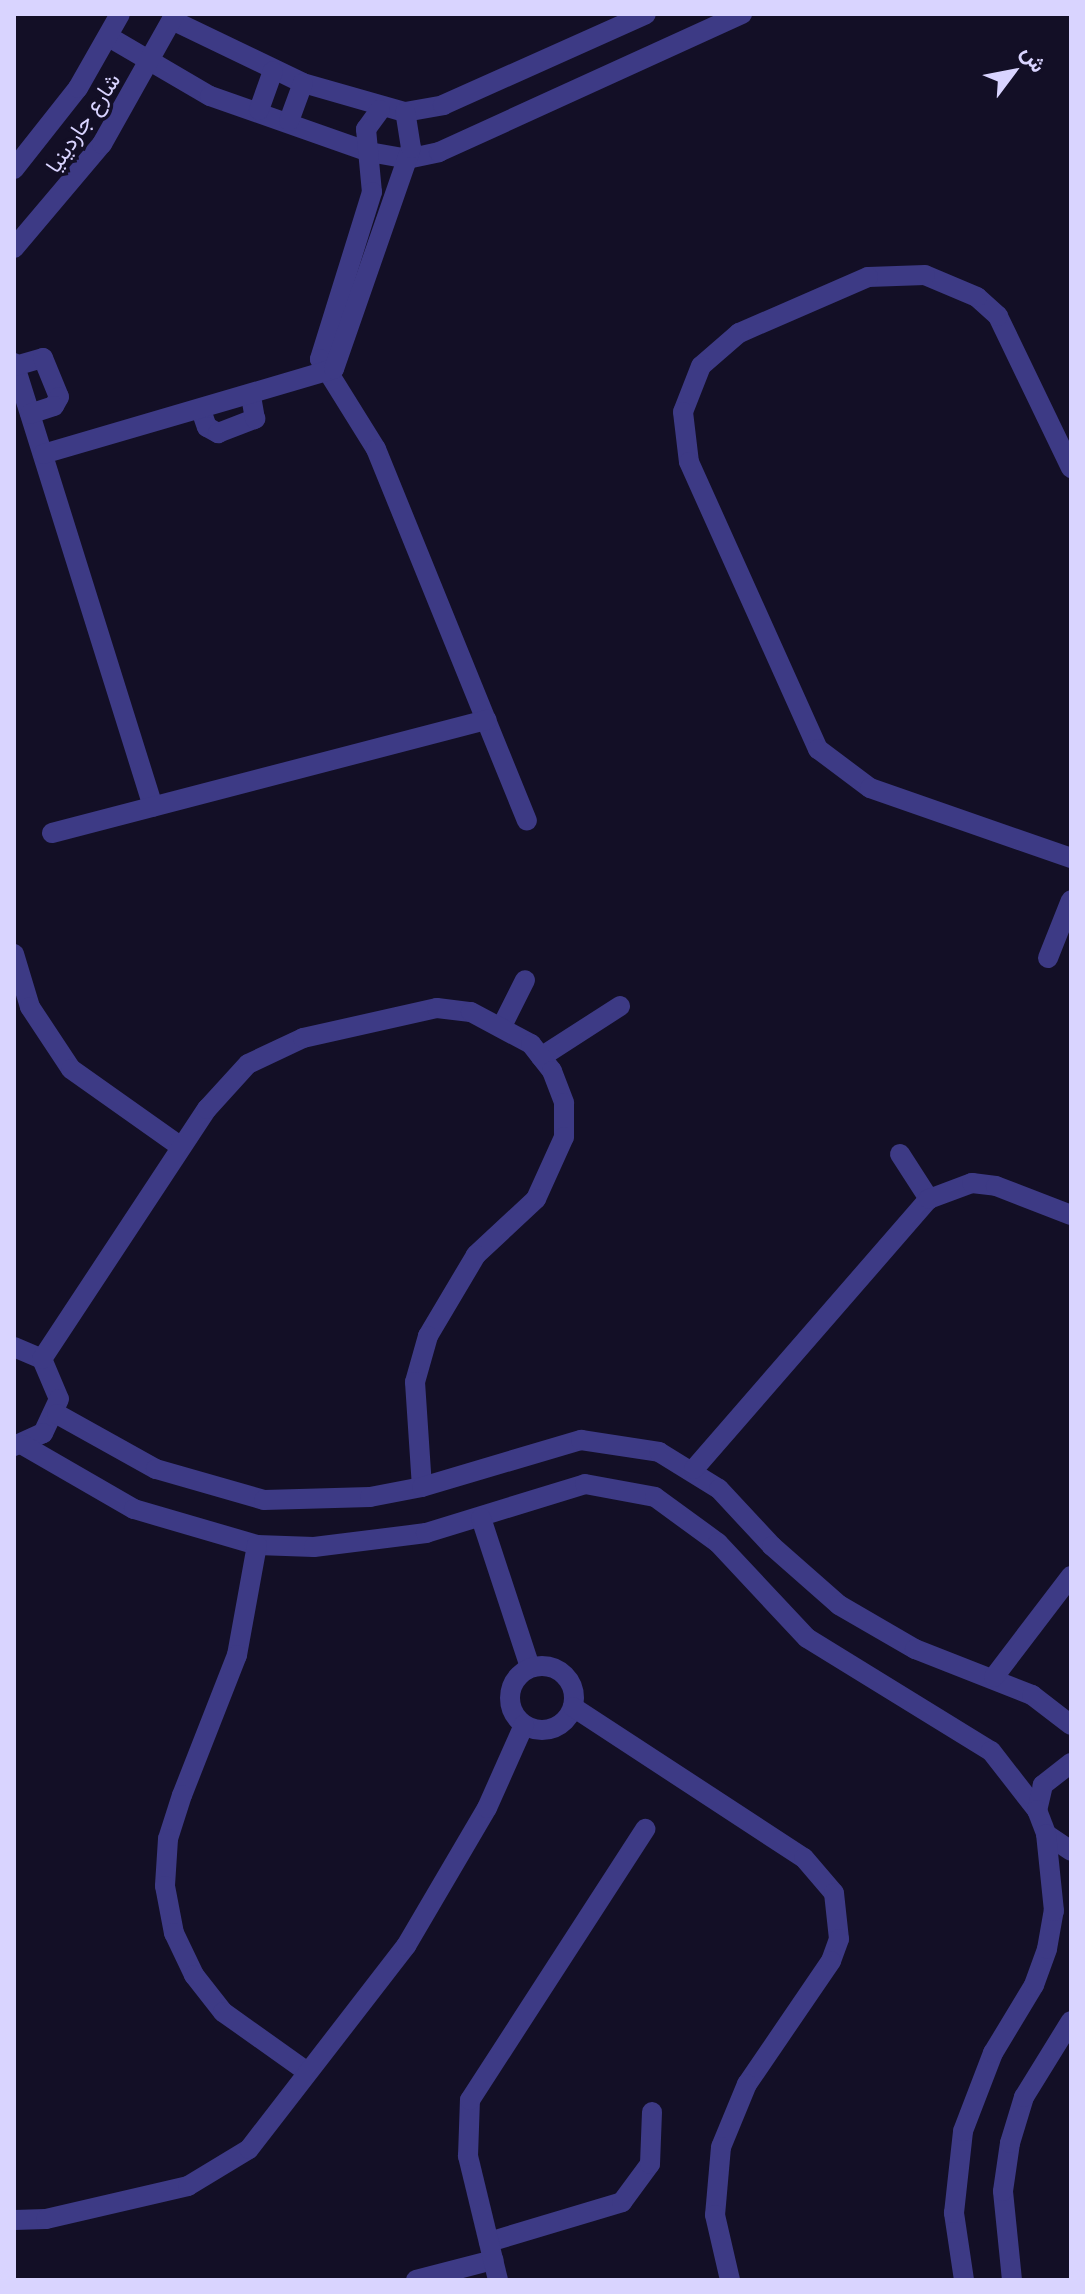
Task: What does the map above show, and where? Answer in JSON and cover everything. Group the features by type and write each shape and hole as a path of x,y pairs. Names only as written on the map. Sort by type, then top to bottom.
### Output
{"street":[{"name":"شارع جاردينيا","path":"14,169 109,37 120,14"},
{"path":"174,17 273,71 380,110 405,112 443,105 646,14"},
{"path":"109,37 151,65 210,96 259,110 369,152 407,159 439,152 742,14"},
{"name":"شارع جاردينيا","path":"14,248 102,144 151,65 174,17"},
{"path":"259,110 273,71"},
{"path":"289,121 303,83"},
{"path":"380,110 366,129 372,192 320,350 328,374 376,449 527,821"},
{"path":"43,454 328,374 339,363 407,159 412,136 405,112"},
{"path":"1071,468 998,316 964,290 925,275 868,277 739,333 701,366 683,412 689,462 818,749 870,788 1071,858"},
{"path":"30,414 54,406 59,397 43,358 14,364 153,807"},
{"path":"52,833 487,720"},
{"path":"1048,958 1071,900"},
{"path":"14,954 30,1007 63,1060 181,1147"},
{"path":"503,1024 525,980"},
{"path":"541,1057 620,1006"},
{"path":"42,1359 225,1084 274,1048 437,1008 503,1024 541,1057 564,1103 561,1148 536,1199 476,1255 428,1336 415,1382 422,1487"},
{"path":"900,1154 929,1199"},
{"path":"694,1469 929,1199 972,1183 996,1186 1071,1215"},
{"path":"14,1347 42,1359 58,1384 57,1414 43,1433 18,1446"},
{"path":"57,1414 156,1469 264,1500 331,1500 422,1487 581,1440 646,1448 694,1469 839,1605 915,1649 994,1677 1071,1725"},
{"path":"18,1446 134,1509 257,1545 370,1543 481,1518 549,1490 585,1484 655,1497 718,1543 807,1638 991,1751 1037,1810 1046,1834 1054,1911 1047,1949 1034,1985 993,2053 963,2131 954,2213 964,2280"},
{"path":"481,1518 530,1667"},
{"path":"257,1545 237,1655 173,1825 165,1886 174,1933 194,1975 223,2012 306,2071"},
{"path":"994,1677 1071,1576"},
{"path":"530,1667 551,1667 568,1678 573,1707 804,1858 834,1893 839,1939 831,1961 747,2084 721,2147 715,2215 730,2280"},
{"path":"14,2220 46,2219 210,2177 249,2149 306,2071 406,1946 487,1808 524,1725 510,1694 530,1667"},
{"path":"524,1725 547,1730 573,1707"},
{"path":"1037,1810 1043,1785 1071,1763"},
{"path":"493,2261 466,2137 470,2100 645,1829"},
{"path":"1046,1834 1071,1851"},
{"path":"1012,2280 1003,2191 1010,2143 1024,2097 1071,2021"},
{"path":"416,2280 493,2261 622,2202 650,2164 652,2112"}]}
